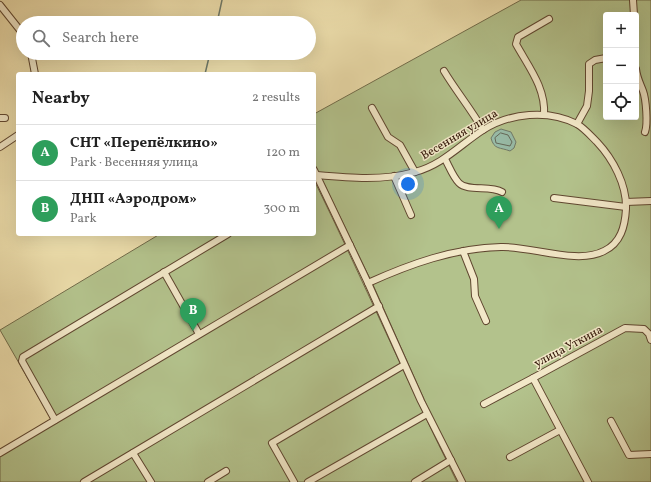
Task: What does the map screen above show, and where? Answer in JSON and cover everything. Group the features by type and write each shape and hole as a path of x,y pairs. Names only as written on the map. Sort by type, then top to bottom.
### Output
{"street":[{"path":"633,0 634,12"},
{"path":"0,5 16,25"},
{"path":"544,115 542,91 516,44 518,37 549,19"},
{"path":"577,124 587,106 589,91 589,64 595,60 603,59"},
{"path":"32,60 35,72"},
{"path":"444,70 456,91 467,104 483,130"},
{"path":"639,84 643,91 647,126 645,132"},
{"path":"372,108 388,138 400,145 415,172"},
{"name":"Весенняя улица","path":"316,173 367,178 394,176 415,172 445,159 483,130 505,119 524,115 544,115 577,124 606,151 615,167 623,187 626,204 623,231 612,247 603,252 591,256 574,256 538,250 501,247 463,251 432,257 398,269 368,283"},
{"path":"0,147 16,136"},
{"path":"445,159 459,183 464,186 497,189 502,192"},
{"path":"316,173 379,306 427,414 462,482"},
{"path":"394,176 412,215"},
{"path":"554,198 626,204 651,201"},
{"path":"55,420 22,361 23,357 225,236"},
{"path":"0,453 350,245"},
{"path":"463,251 474,279 475,296 486,322"},
{"path":"164,272 199,334"},
{"path":"84,482 379,306"},
{"name":"улица Уткина","path":"588,482 533,378 625,328 632,327 644,329 649,334 651,340"},
{"path":"294,482 272,443 404,364"},
{"path":"484,404 533,378"},
{"path":"308,482 427,414"},
{"path":"611,421 629,455 651,454"},
{"path":"510,457 560,430"},
{"path":"134,453 151,482"},
{"path":"415,482 451,460"},
{"path":"208,482 226,471"}],"green space":[{"path":"521,0 651,0 651,482 464,482 431,415 374,287 316,167 316,113"},
{"path":"316,184 420,407 457,482 0,482 0,450 51,419 0,330 157,236 316,236"}],"water":[{"path":"501,129 511,132 516,142 514,148 510,151 498,148 492,142 491,138 495,132"}],"waterway":[{"path":"219,16 222,0"},
{"path":"205,72 208,60"}],"place":[{"name":"СНТ «Перепёлкино»","path":"499,229"},
{"name":"ДНП «Аэродром»","path":"193,331"}]}
